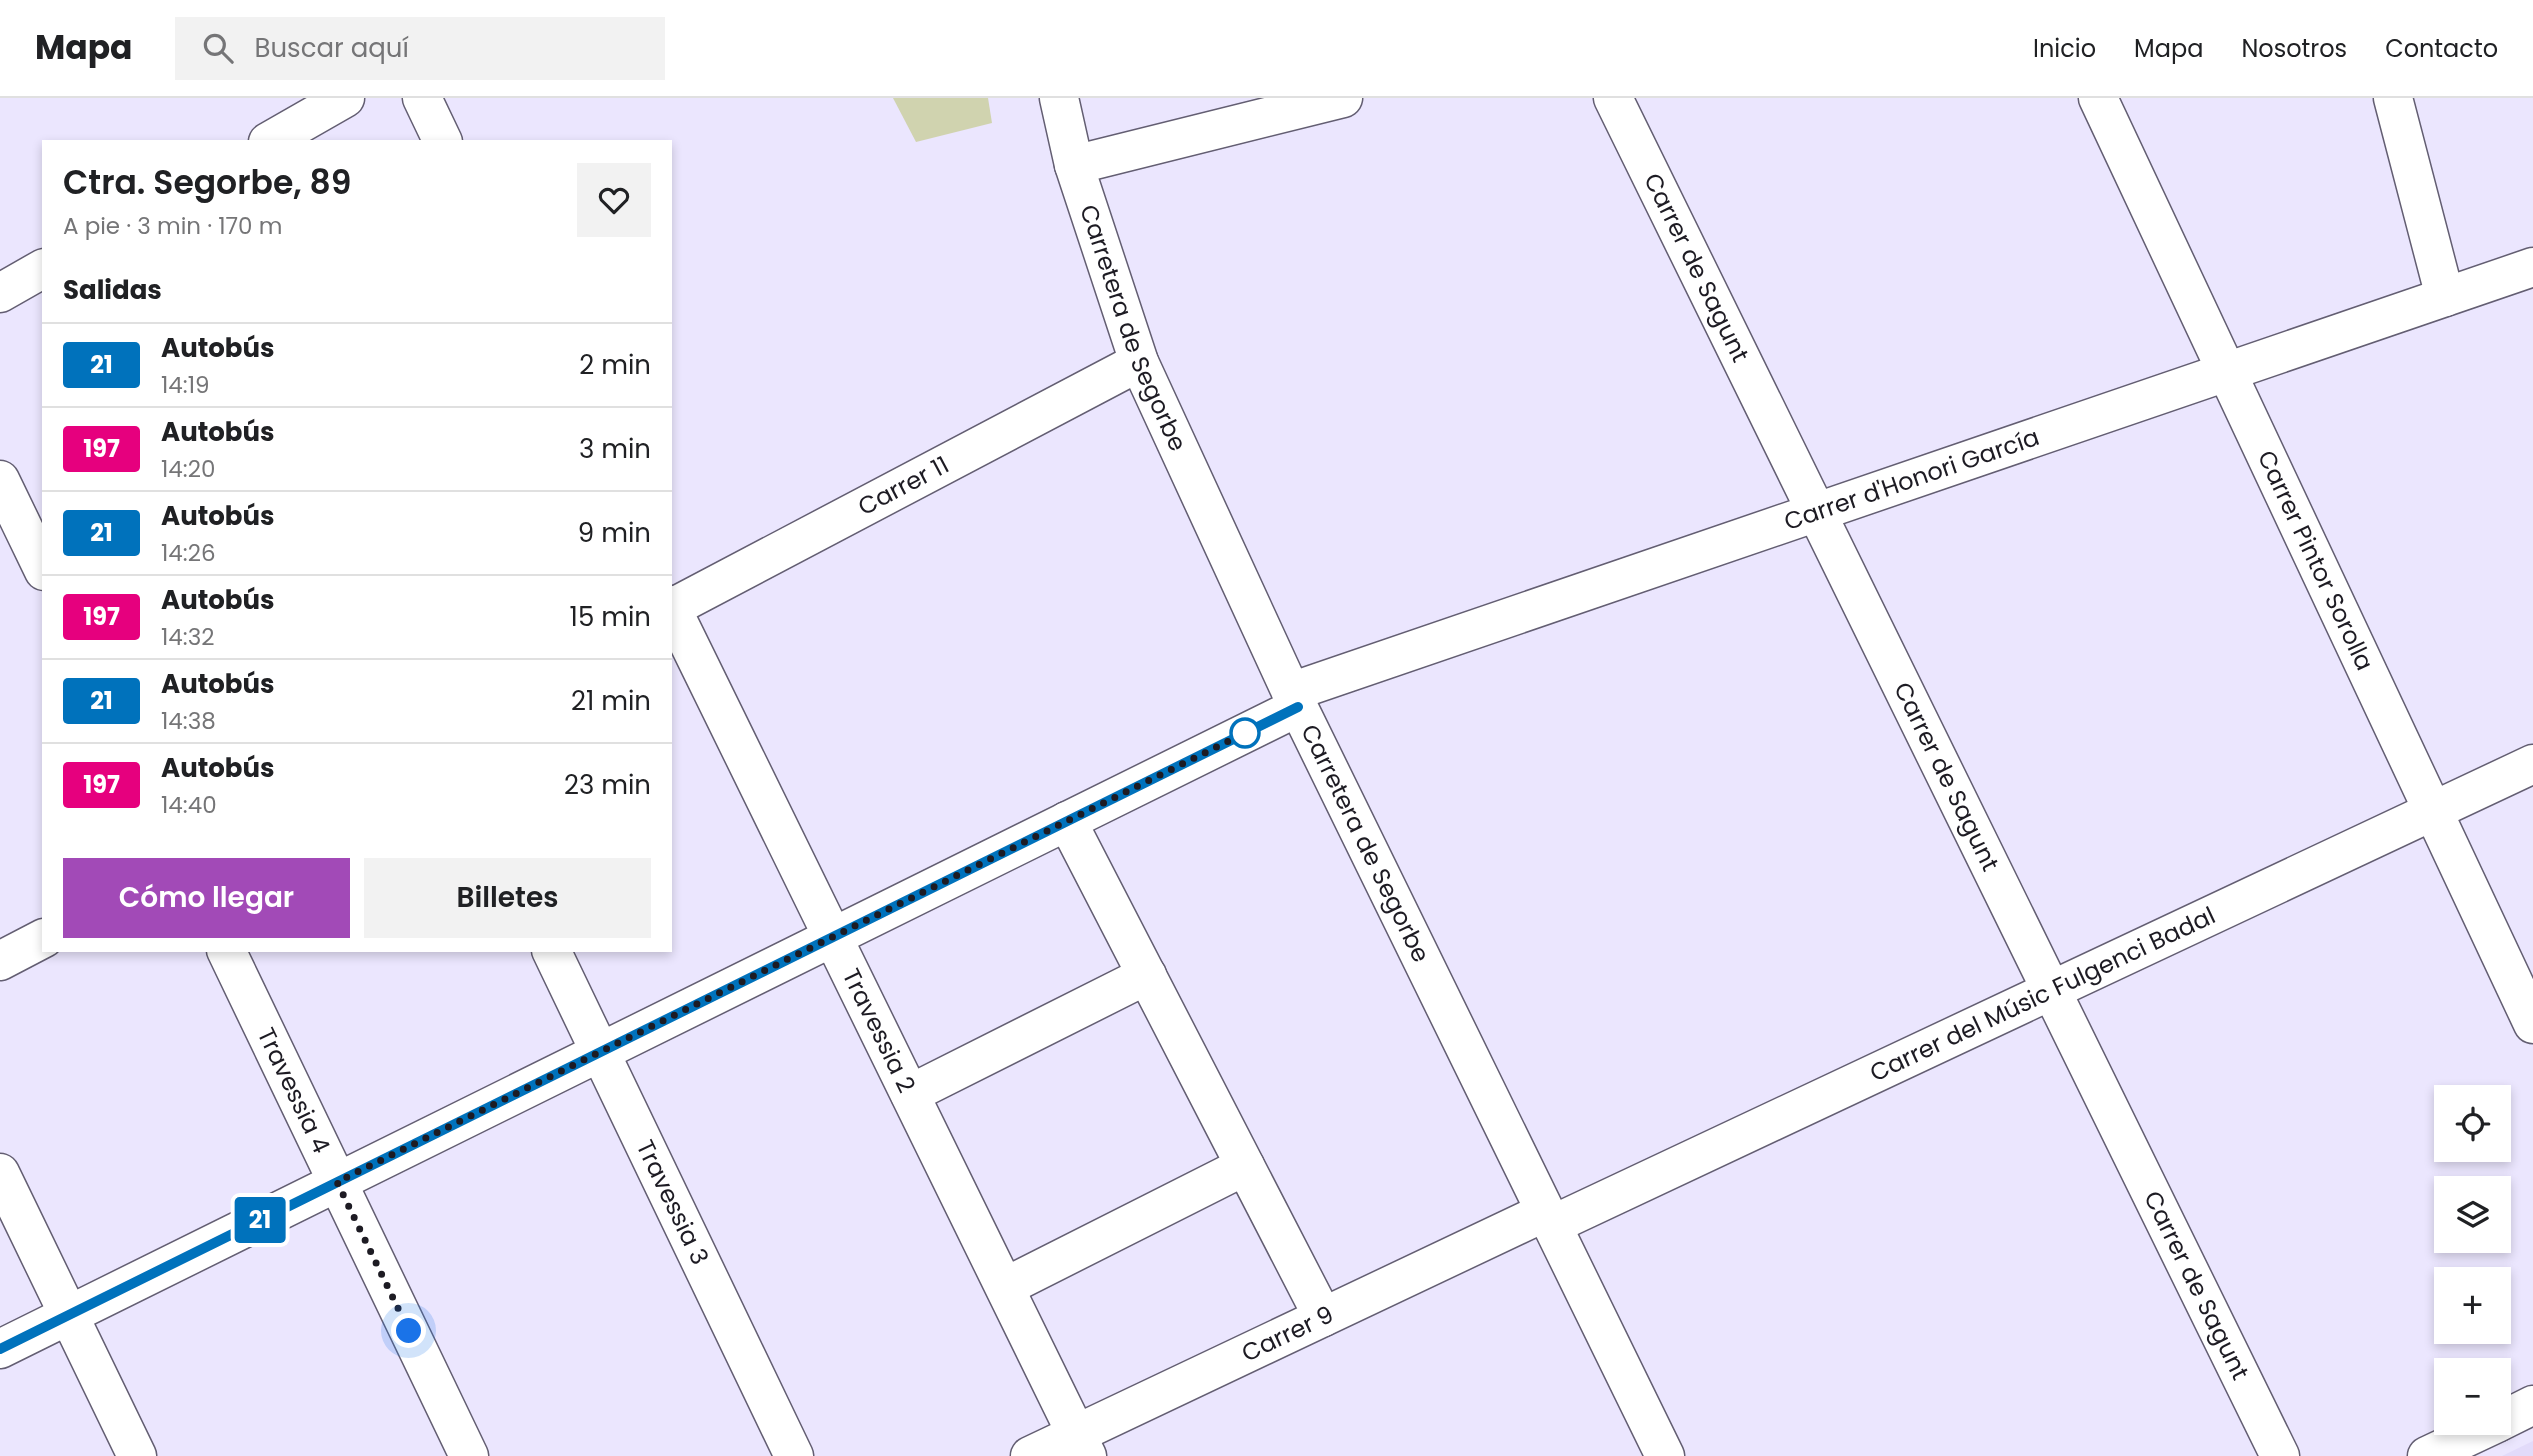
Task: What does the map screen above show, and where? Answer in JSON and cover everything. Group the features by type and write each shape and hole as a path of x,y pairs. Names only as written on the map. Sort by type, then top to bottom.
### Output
{"street":[{"path":"272,140 345,98"},
{"path":"422,98 442,140"},
{"name":"Carretera de Segorbe","path":"1059,98 1074,165 1139,362 1295,699 1665,1456"},
{"path":"1074,165 1343,98"},
{"name":"Carrer de Sagunt","path":"1613,98 2280,1456"},
{"name":"Carrer Pintor Sorolla","path":"2098,98 2533,1024"},
{"path":"2393,98 2445,297"},
{"name":"Carrer d'Honori García","path":"0,1349 1067,821 1295,699 1817,512 2533,267"},
{"path":"0,293 42,269"},
{"name":"Carrer 11","path":"672,606 1139,362"},
{"path":"0,480 42,566"},
{"name":"Travessia 2","path":"672,609 1082,1445"},
{"name":"Carrer del Músic Fulgenci Badal","path":"1549,1219 2052,990 2533,764"},
{"path":"1067,821 1323,1317"},
{"path":"0,961 42,939"},
{"name":"Travessia 4","path":"227,952 469,1456"},
{"name":"Travessia 3","path":"552,952 794,1456"},
{"path":"910,1094 1147,975"},
{"path":"1005,1287 1245,1166"},
{"path":"0,1173 137,1456"},
{"name":"Carrer 9","path":"1030,1456 1082,1445 1323,1317 1549,1219"},
{"path":"2511,1416 2533,1405"},
{"path":"2427,1456 2471,1435"}],"shaded area":[{"path":"2533,1441 2533,1456 2502,1456"}],"green space":[{"path":"893,98 988,98 992,123 916,142"}],"bus line":[{"name":"21","path":"0,1349 1298,707"}],"route":[{"path":"409,1331 337,1182 1245,733"}]}
